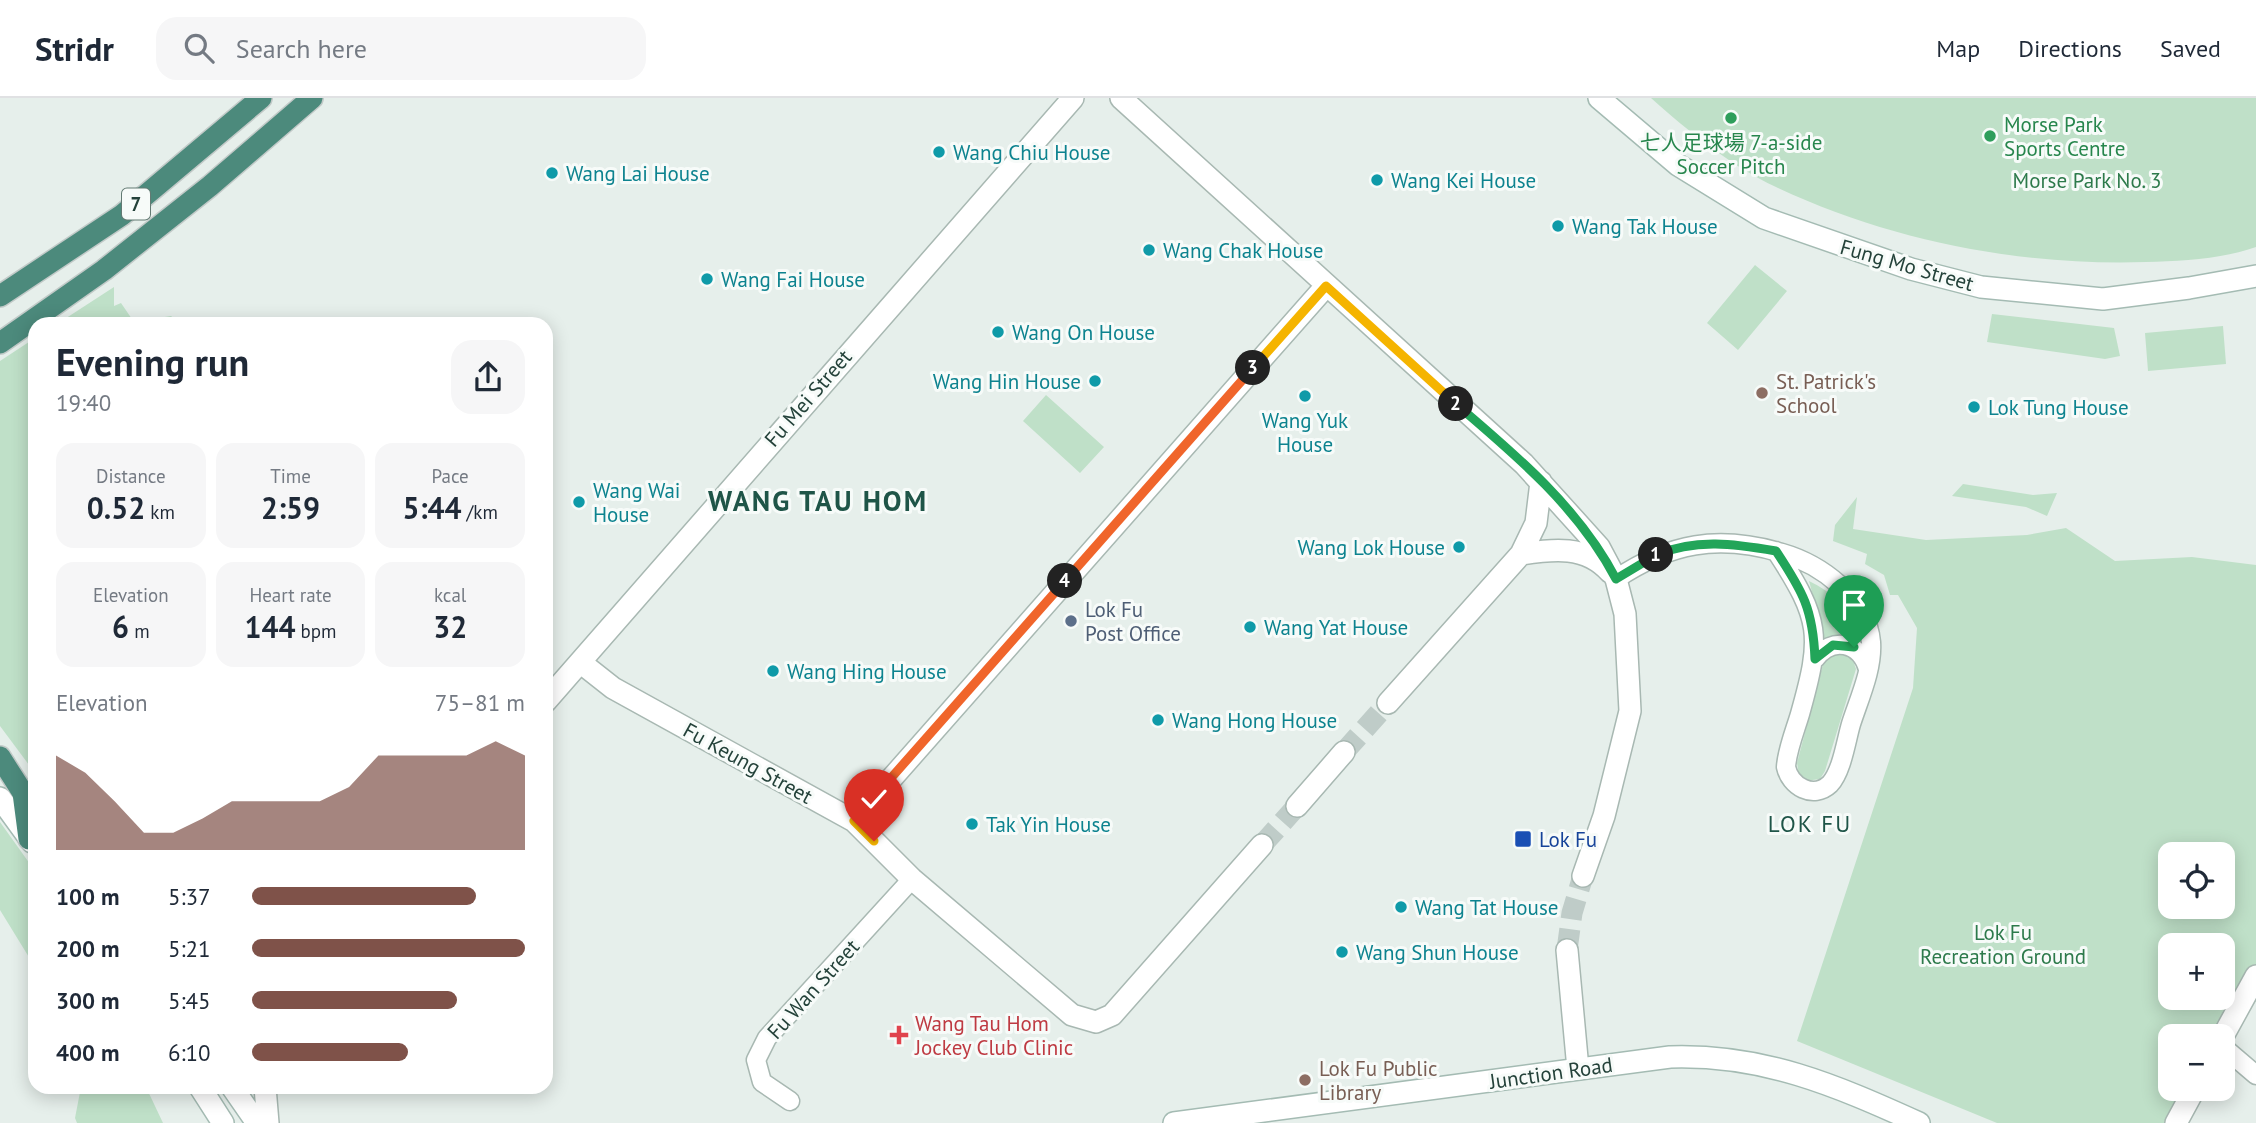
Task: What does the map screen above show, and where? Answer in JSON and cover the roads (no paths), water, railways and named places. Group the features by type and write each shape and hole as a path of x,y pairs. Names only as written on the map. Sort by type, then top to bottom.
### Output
{"highway":[{"name":"7","path":"0,296 122,215 261,98"},
{"name":"7","path":"37,317 104,270 210,186 312,98"},
{"name":"7","path":"0,343 28,323"},
{"path":"0,757 23,793 28,821"}],"street":[{"name":"Fu Mei Street","path":"553,693 1073,98"},
{"path":"1121,98 1541,482 1588,533 1616,579 1625,614 1630,710 1604,816 1583,876"},
{"name":"Fung Mo Street","path":"1599,98 1678,165 1764,218 1911,269 1982,287 2094,299 2133,297 2256,276"},
{"path":"854,821 1326,286"},
{"path":"1388,703 1521,554 1536,523 1541,482"},
{"path":"1616,579 1667,550 1701,544 1732,543 1776,551 1802,559 1828,575 1856,604 1871,641 1868,668 1834,778 1827,786 1810,791 1790,779 1786,762 1815,659 1814,635 1805,596 1776,551"},
{"path":"1521,554 1559,548 1586,555 1601,562 1616,579"},
{"path":"1815,659 1826,647 1847,645 1859,651 1868,668"},
{"name":"Fu Keung Street","path":"580,662 613,688 854,821 912,879 1072,1014 1096,1022 1107,1020 1262,845"},
{"path":"1297,806 1344,752"},
{"path":"0,798 28,837"},
{"name":"Fu Wan Street","path":"790,1101 762,1082 756,1060 767,1038 912,879"},
{"path":"1567,950 1578,1069"},
{"path":"2230,1024 2256,976"},
{"path":"2235,1056 2256,1075"},
{"name":"Junction Road","path":"1174,1123 1670,1057 1740,1059 1800,1074 1919,1123"},
{"path":"204,1094 223,1123"},
{"path":"237,1094 257,1123"},
{"path":"265,1094 268,1123"},
{"path":"2176,1123 2188,1101"}],"tunnel":[{"path":"1344,752 1388,703"},
{"path":"1262,845 1297,806"},
{"path":"1567,950 1572,913 1583,876"}],"place":[{"name":"七人足球場 7-a-side Soccer Pitch","path":"1731,118"},
{"name":"Morse Park Sports Centre","path":"1990,136"},
{"name":"Wang Chiu House","path":"939,152"},
{"name":"Wang Lai House","path":"552,173"},
{"name":"Wang Kei House","path":"1377,180"},
{"name":"Wang Tak House","path":"1558,226"},
{"name":"Wang Chak House","path":"1149,250"},
{"name":"Wang Fai House","path":"707,279"},
{"name":"Wang On House","path":"998,332"},
{"name":"Wang Hin House","path":"1095,381"},
{"name":"St. Patrick's School","path":"1762,393"},
{"name":"Wang Yuk House","path":"1305,396"},
{"name":"Lok Tung House","path":"1974,407"},
{"name":"Wang Wai House","path":"579,502"},
{"name":"Wang Lok House","path":"1459,547"},
{"name":"Lok Fu Post Office","path":"1071,621"},
{"name":"Wang Yat House","path":"1250,627"},
{"name":"Wang Hing House","path":"773,671"},
{"name":"Wang Hong House","path":"1158,720"},
{"name":"Tak Yin House","path":"972,824"},
{"name":"Lok Fu","path":"1523,839"},
{"name":"Wang Tat House","path":"1401,907"},
{"name":"Wang Shun House","path":"1342,952"},
{"name":"Wang Tau Hom Jockey Club Clinic","path":"899,1035"},
{"name":"Lok Fu Public Library","path":"1305,1080"}],"district":[{"name":"WANG TAU HOM","path":"818,500"},
{"name":"LOK FU","path":"1810,823"}],"park label":[{"name":"Morse Park No. 3","path":"2087,180"},
{"name":"Lok Fu Recreation Ground","path":"2003,944"}]}
